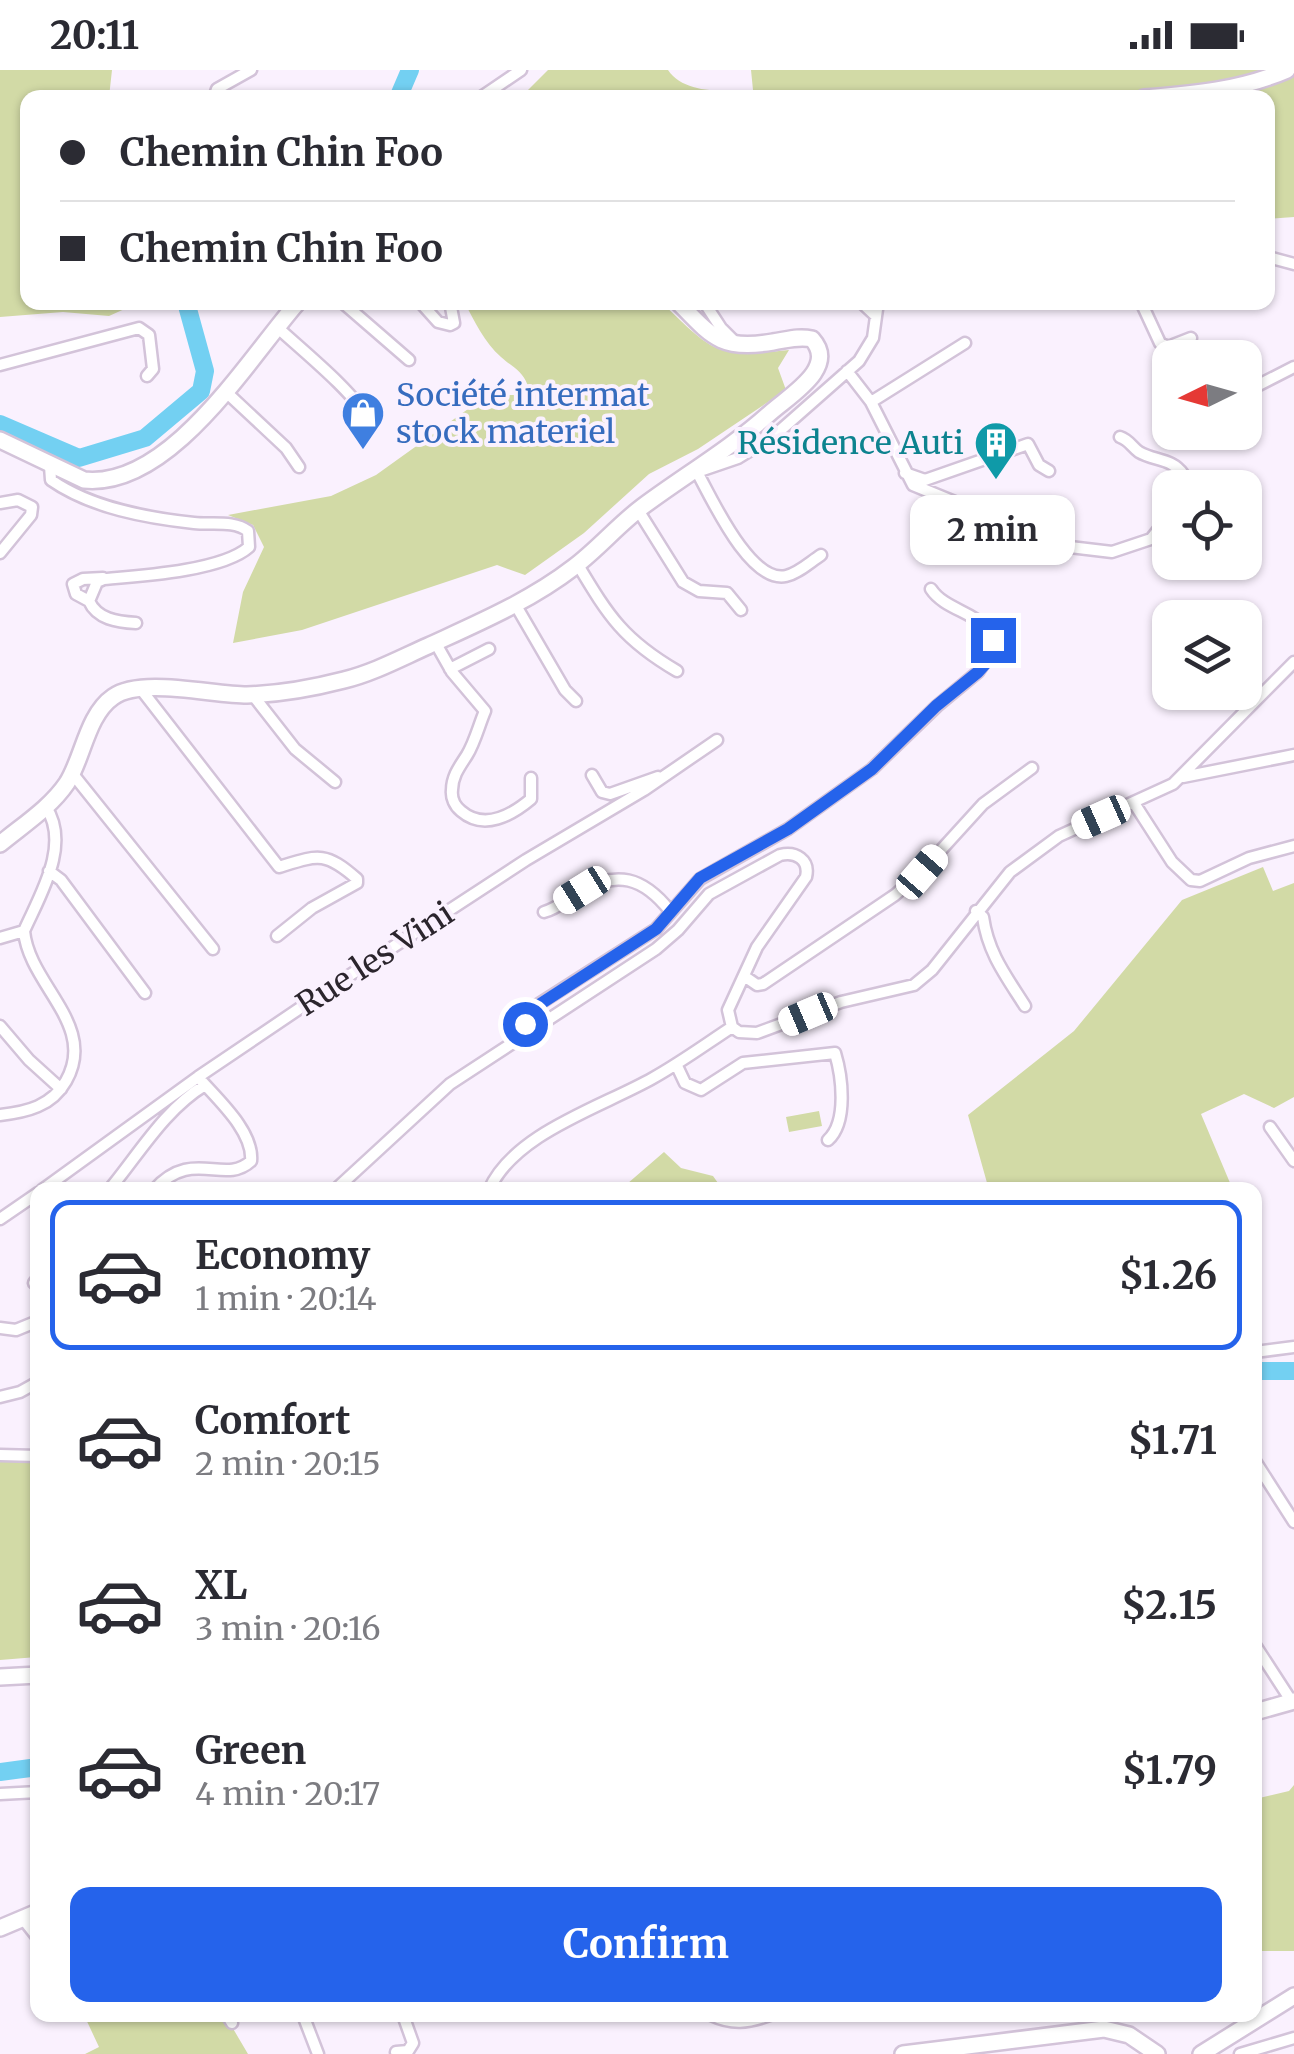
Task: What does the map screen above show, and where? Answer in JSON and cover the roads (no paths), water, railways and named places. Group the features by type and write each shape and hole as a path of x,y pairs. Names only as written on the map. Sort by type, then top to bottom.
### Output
{"main road":[{"path":"1222,90 1259,82 1288,70"},
{"path":"0,440 84,480 117,477 165,453 207,414 291,310"},
{"path":"0,844 46,808 72,774 104,705 120,693 140,688 252,694 344,680 435,642 515,604 578,565 638,510 697,472 774,410 814,374 820,362 818,346 812,339 789,338 748,346 723,344 687,310"},
{"path":"0,1677 30,1675"},
{"path":"1262,1710 1293,1702"},
{"path":"0,1928 30,1916"},
{"path":"1262,2016 1294,1996"},
{"path":"1201,2054 1252,2022"},
{"path":"908,2054 1104,2028 1128,2035 1157,2054"}],"street":[{"path":"217,90 251,70"},
{"path":"491,90 520,70"},
{"path":"351,310 409,360"},
{"path":"427,310 438,322 450,325 454,323 453,310"},
{"path":"710,310 729,337 748,346"},
{"path":"870,310 876,316"},
{"path":"821,556 784,576 770,573 738,545 697,472 738,458 789,424 867,351 877,310"},
{"path":"1145,310 1160,344 1168,347 1191,338"},
{"path":"277,327 349,395 365,417"},
{"path":"0,365 139,328 149,335 153,369 147,376"},
{"path":"871,402 965,343"},
{"path":"1262,383 1294,367"},
{"path":"847,371 871,402 913,485 962,504 1028,542 1112,552 1152,538"},
{"path":"225,391 286,448 299,467"},
{"path":"1120,437 1139,452 1180,470"},
{"path":"904,472 924,480 1028,444 1040,466 1049,471"},
{"path":"50,466 51,480 96,501 170,520 238,525 250,534 248,546 238,554 170,572 83,579 73,584 76,594 89,601 97,613 136,623"},
{"path":"0,504 18,500 32,507 31,514 0,553"},
{"path":"638,510 683,582 698,590 727,593 741,610"},
{"path":"578,565 632,642 677,672"},
{"path":"89,601 94,586 104,578"},
{"path":"518,1038 531,1010 656,929 700,878 788,829 844,791 988,661 993,640 983,624 946,604 931,590"},
{"path":"515,604 576,701"},
{"path":"435,642 450,669 484,711 456,772 451,794 462,812 488,821 504,818 532,799 531,778"},
{"path":"450,669 489,648"},
{"path":"1182,778 1294,662"},
{"path":"140,688 279,867 322,856 335,861 356,880 357,884 312,908 277,936"},
{"path":"252,694 295,749 335,782"},
{"name":"Rue les Vini","path":"55,1182 526,860 717,740"},
{"path":"467,754 474,765"},
{"path":"343,1182 428,1102 518,1038 656,950 709,894 780,855 794,854 806,865 806,877 774,920 728,1010 732,1027 739,1032 757,1033 840,1002 906,988 932,970 1010,872 1045,845 1182,778 1294,755"},
{"path":"744,976 757,985 764,984 851,928 922,872 983,804 1032,768"},
{"path":"72,774 213,950"},
{"path":"592,775 602,792 610,794 668,774"},
{"path":"1134,803 1172,862 1195,881 1249,858 1294,846"},
{"path":"0,1115 42,1105 61,1089 75,1060 76,1048 68,1022 29,954 24,931 49,871 56,835 56,825 46,808"},
{"path":"49,871 60,880 145,993"},
{"path":"544,912 594,885 624,879 636,880 670,911"},
{"path":"976,911 983,917 994,960 1025,1006"},
{"path":"0,938 24,931"},
{"path":"0,1026 61,1089"},
{"path":"494,1182 507,1162 546,1132 676,1064 732,1027"},
{"path":"676,1064 685,1083 700,1090 743,1063 835,1053 840,1119 828,1140"},
{"path":"116,1182 201,1081 242,1132 252,1153 251,1160 232,1170 182,1168 164,1182"},
{"path":"1270,1127 1294,1162"},
{"name":"Rue les Vini","path":"0,1219 30,1199"},
{"path":"0,1328 16,1330 30,1322"},
{"path":"1262,1351 1294,1346"},
{"path":"0,1397 30,1386"},
{"path":"0,1455 30,1456"},
{"path":"1262,1472 1294,1522"},
{"path":"1262,1655 1293,1702"},
{"path":"0,1794 30,1792"},
{"path":"306,2022 318,2054"},
{"path":"396,2052 408,2050 413,2043 406,2022"},
{"path":"1240,2054 1294,2038"}],"waterway":[{"path":"401,90 410,70"},
{"path":"0,424 79,458 145,438 201,391 205,371 188,310"},
{"path":"1262,1371 1294,1371"},
{"path":"0,1772 30,1768"}],"place":[{"name":"Société intermat stock materiel","path":"363,451"},
{"name":"Résidence Auti","path":"996,481"}]}
